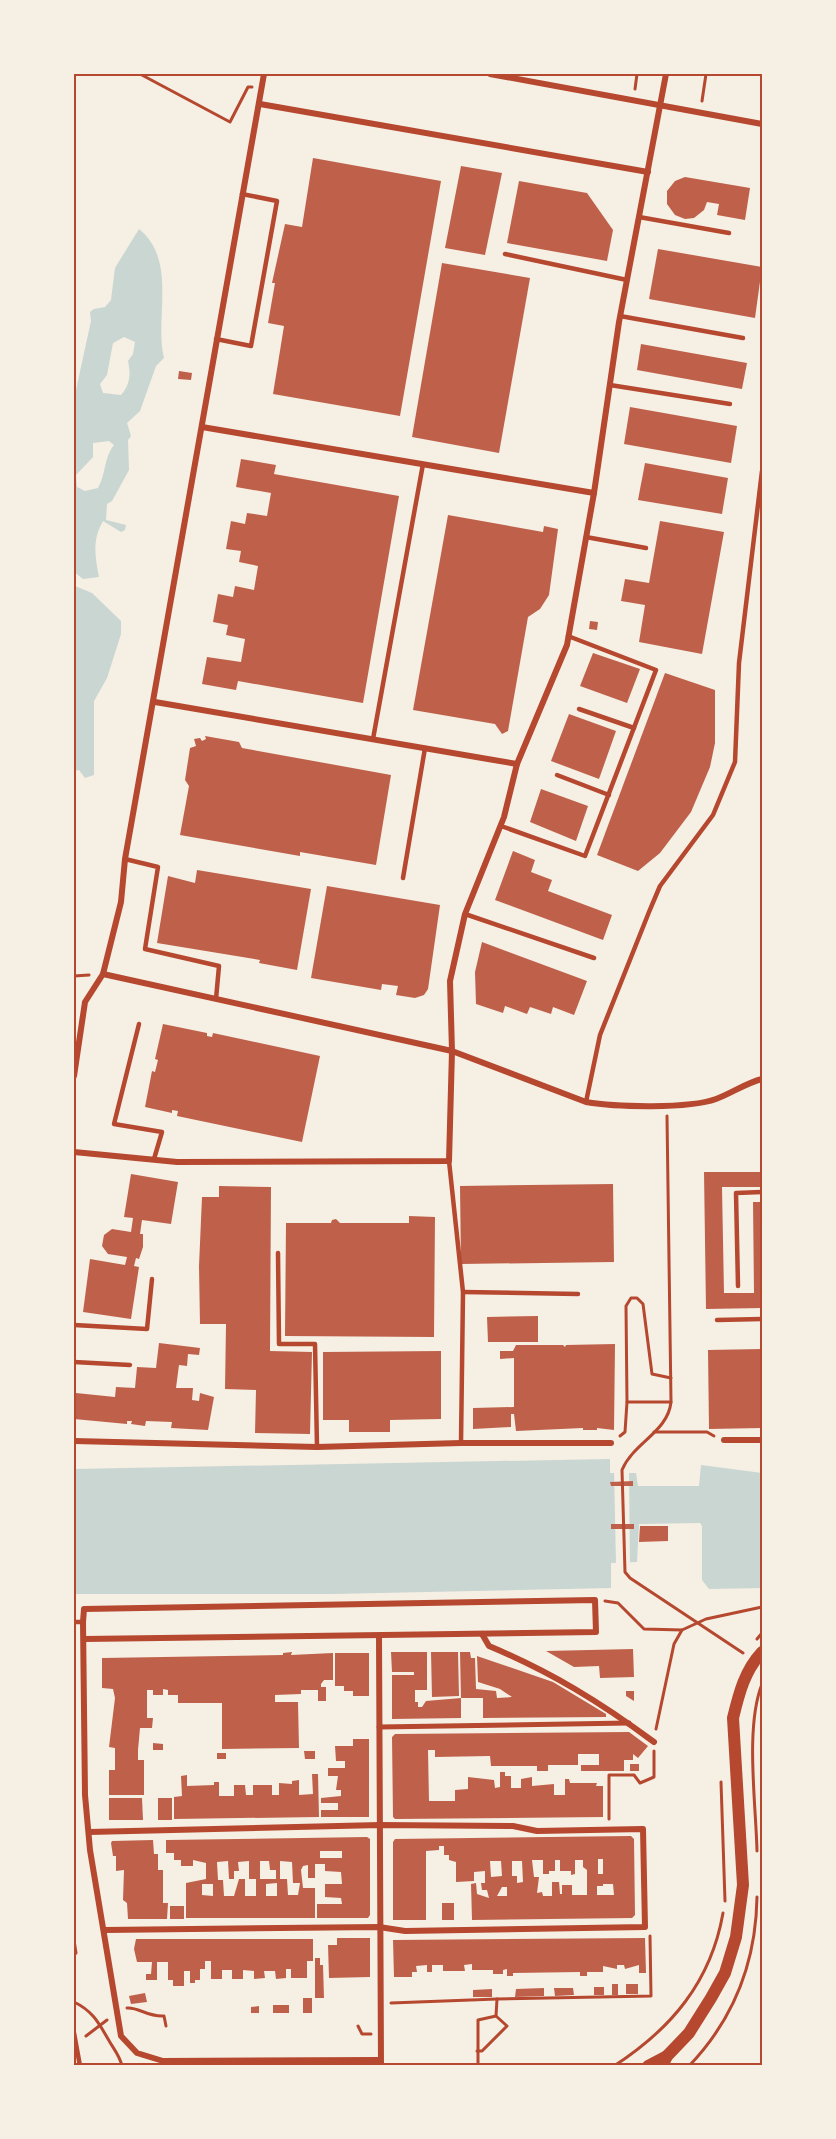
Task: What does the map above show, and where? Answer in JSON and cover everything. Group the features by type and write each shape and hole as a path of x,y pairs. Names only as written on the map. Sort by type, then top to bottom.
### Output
{"main road":[{"path":"648,2066 668,2062 689,2033 724,1973 736,1937 743,1885 733,1718 739,1693 755,1660 762,1652"}],"street":[{"path":"74,1076 85,1002 103,974 121,902 125,859 155,702 216,339 264,74"},
{"path":"490,74 762,124"},
{"path":"74,1152 154,1159 305,1163 449,1161 452,1051 450,981 465,914 501,826 517,764 567,645 594,493 620,316 666,74"},
{"path":"260,104 648,172"},
{"path":"202,427 594,493"},
{"path":"155,702 517,764"},
{"path":"103,974 452,1051 586,1102 608,1106 667,1105 714,1100 762,1078"},
{"path":"724,1440 762,1440"},
{"path":"74,1441 317,1448 461,1443 611,1443"},
{"path":"84,1639 596,1632 595,1600 84,1609 83,1622 85,1796 121,2036 137,2053 163,2061 380,2063 379,1636"},
{"path":"482,1634 489,1646 568,1684 609,1707 654,1742"},
{"path":"379,1727 629,1724"},
{"path":"89,1832 380,1825 513,1826 537,1831 643,1829 645,1927 405,1931 379,1927 105,1930"}],"lane":[{"path":"216,339 251,346 277,201 242,194"},
{"path":"639,217 729,233"},
{"path":"505,254 627,280"},
{"path":"620,316 743,338"},
{"path":"610,385 730,404"},
{"path":"373,739 423,464"},
{"path":"586,1102 600,1035 644,921 660,886 713,815 735,762 739,663 762,471"},
{"path":"586,537 646,548"},
{"path":"501,826 585,856 657,670 568,636"},
{"path":"579,709 634,728"},
{"path":"403,878 425,748"},
{"path":"557,775 609,795"},
{"path":"125,859 158,867 145,949 219,966 216,999"},
{"path":"465,914 594,958"},
{"path":"139,1024 114,1124 162,1132 154,1159"},
{"path":"449,1161 463,1292 461,1443"},
{"path":"738,1286 736,1193 762,1192"},
{"path":"278,1253 279,1344 315,1344 317,1448"},
{"path":"74,1325 147,1329 152,1279"},
{"path":"463,1292 578,1294"},
{"path":"717,1320 762,1319"},
{"path":"74,1362 130,1365"},
{"path":"74,1622 83,1622"},
{"path":"74,2033 80,2065 74,2065"}],"path":[{"path":"140,74 230,122 248,87 262,88"},
{"path":"633,99 637,74"},
{"path":"700,112 706,74"},
{"path":"667,1105 670,1414 629,1458 622,1470 625,1565 630,1578 743,1653 738,1661"},
{"path":"611,1443 625,1432 626,1306 631,1298 637,1298 643,1304 652,1374 671,1378"},
{"path":"627,1402 671,1402"},
{"path":"654,1432 707,1432"},
{"path":"595,1600 618,1603 644,1629 682,1630 696,1623 762,1607"},
{"path":"609,1829 609,1775 634,1775 640,1783 654,1777 654,1742 674,1644 682,1630"},
{"path":"614,2066 654,2039 695,1988 712,1953 725,1902 720,1773"},
{"path":"381,2003 651,1996 650,1933 645,1927"},
{"path":"74,1940 76,1953 74,1955"},
{"path":"496,2016 497,1999"},
{"path":"74,2002 90,2012 101,2023 77,2044"},
{"path":"116,2010 133,2007 150,2017 165,2016 166,2026"},
{"path":"477,2051 482,2051 507,2026 496,2016"},
{"path":"478,2066 478,2020 496,2016"}],"shaded area":[{"path":"139,229 151,242 158,257 161,273 161,325 164,358 156,366 140,411 127,423 131,436 128,440 129,470 112,501 107,504 106,520 126,525 125,530 121,532 103,521 96,542 99,577 83,579 74,572 74,399 91,321 90,312 105,307 111,300 115,268","holes":["124,337 135,342 133,354 128,361 128,383 121,395 103,393 100,384 107,375 113,343","109,441 114,445 108,455 98,488 85,491 77,487 76,475 93,457 93,443"]},
{"path":"75,586 92,593 121,621 121,634 107,678 94,701 94,775 85,778 79,770 74,771"},
{"path":"610,1459 610,1473 636,1473 638,1486 699,1486 701,1465 762,1473 762,1588 709,1589 702,1580 702,1526 700,1523 639,1524 637,1562 611,1563 611,1588 332,1594 74,1594 74,1469"}],"pier":[{"path":"614,1470 629,1470 630,1565 616,1565"}],"building":[{"path":"313,158 441,181 400,416 273,394 284,326 268,323 275,283 272,283 285,224 302,227"},
{"path":"461,166 502,173 485,255 445,248"},
{"path":"685,177 750,188 745,220 717,215 719,204 707,202 704,210 694,218 685,219 675,215 667,204 667,191 675,181"},
{"path":"519,181 587,193 613,230 607,261 507,243"},
{"path":"658,249 762,267 755,318 649,299"},
{"path":"442,263 530,278 499,453 412,437"},
{"path":"641,344 747,363 742,389 637,370"},
{"path":"179,371 192,373 191,380 178,379"},
{"path":"630,407 737,426 731,463 624,444"},
{"path":"241,459 276,465 274,474 399,496 363,703 238,681 236,690 202,684 207,657 241,662 245,639 226,635 228,625 213,622 218,594 233,597 235,586 254,590 258,566 239,562 241,551 226,549 231,521 245,524 247,513 267,516 271,493 236,487"},
{"path":"645,463 728,478 722,514 638,500"},
{"path":"448,515 543,532 544,526 558,529 549,595 540,609 528,617 508,731 502,734 495,724 413,710"},
{"path":"660,521 724,532 702,654 639,642 645,605 621,601 625,579 649,583"},
{"path":"590,621 598,622 597,630 589,629"},
{"path":"593,653 640,669 627,703 580,686"},
{"path":"665,673 715,690 715,743 710,767 691,812 660,853 638,871 597,855"},
{"path":"569,714 616,731 599,779 551,761"},
{"path":"205,736 239,742 242,748 391,775 376,865 300,852 300,856 180,835 189,786 185,780 190,748 196,746 194,739 200,738 202,741 206,739"},
{"path":"541,789 588,806 576,841 530,822"},
{"path":"513,851 535,860 531,872 552,880 548,891 612,915 603,940 495,900"},
{"path":"197,870 311,889 297,970 259,963 260,960 157,943 168,876 195,883"},
{"path":"327,886 440,905 428,989 424,995 415,998 396,995 398,986 382,984 381,990 311,978"},
{"path":"482,942 587,981 574,1015 553,1007 551,1014 530,1007 527,1014 505,1006 503,1013 476,1004 475,972"},
{"path":"163,1024 207,1033 207,1036 212,1037 213,1033 320,1056 302,1142 177,1116 178,1111 172,1110 172,1113 145,1107 152,1071 155,1072 158,1060 155,1059"},
{"path":"704,1172 760,1172 762,1176 762,1187 722,1187 724,1293 754,1293 753,1202 762,1202 762,1308 706,1309"},
{"path":"131,1174 178,1182 171,1224 142,1220 140,1234 143,1234 143,1247 134,1266 139,1267 131,1319 83,1312 90,1259 125,1265 127,1257 108,1254 102,1246 104,1235 112,1229 131,1232 133,1218 124,1217"},
{"path":"613,1184 614,1262 461,1264 460,1186"},
{"path":"219,1186 271,1187 270,1351 312,1352 310,1434 255,1433 256,1390 225,1389 226,1324 200,1324 199,1266 202,1197 219,1197"},
{"path":"409,1216 435,1217 434,1337 285,1336 286,1223 331,1223 336,1219 340,1223 409,1223"},
{"path":"538,1316 538,1342 488,1342 487,1317"},
{"path":"159,1343 200,1348 199,1355 188,1354 187,1366 179,1365 176,1388 193,1388 192,1400 199,1401 200,1393 214,1397 208,1430 171,1428 172,1422 146,1421 145,1426 131,1424 132,1421 127,1421 127,1424 74,1419 76,1393 115,1397 116,1387 135,1388 137,1367 156,1368"},
{"path":"615,1344 614,1430 597,1428 597,1430 583,1430 583,1428 516,1431 514,1414 511,1414 511,1427 473,1429 473,1408 514,1407 514,1358 500,1359 500,1351 513,1351 516,1345 563,1345 565,1347 566,1345"},
{"path":"762,1349 762,1428 709,1429 708,1350"},
{"path":"441,1351 441,1419 390,1420 390,1432 349,1432 349,1420 323,1420 323,1352"},
{"path":"633,1481 633,1486 611,1486 610,1482"},
{"path":"611,1524 634,1524 634,1529 611,1529"},
{"path":"640,1526 668,1526 668,1541 639,1542"},
{"path":"633,1649 634,1677 600,1678 599,1666 574,1667 546,1651"},
{"path":"292,1652 291,1655 333,1653 333,1680 324,1680 321,1684 321,1687 326,1687 326,1701 318,1701 318,1690 301,1690 301,1694 275,1695 275,1702 298,1702 299,1748 222,1749 222,1703 178,1703 178,1695 168,1695 168,1690 163,1689 163,1695 153,1695 153,1690 147,1690 147,1718 153,1718 152,1728 140,1728 138,1750 138,1760 144,1760 144,1795 109,1795 109,1770 115,1770 115,1748 109,1747 115,1698 113,1689 102,1688 102,1658 283,1655 283,1653"},
{"path":"391,1652 427,1652 427,1690 415,1690 415,1702 418,1702 418,1707 422,1707 426,1701 461,1698 461,1718 392,1719 392,1675 414,1675 414,1672 392,1672"},
{"path":"431,1652 458,1652 459,1696 432,1697"},
{"path":"460,1652 470,1652 471,1658 475,1658 476,1689 496,1691 497,1698 512,1697 500,1689 478,1682 477,1656 553,1682 606,1714 606,1717 483,1718 483,1698 461,1698"},
{"path":"335,1653 369,1653 369,1696 353,1696 353,1691 344,1691 344,1686 335,1686"},
{"path":"626,1691 634,1691 634,1701 626,1696"},
{"path":"629,1732 648,1746 638,1758 633,1754 633,1760 624,1760 624,1771 581,1771 581,1765 599,1765 599,1754 578,1754 578,1765 548,1765 548,1771 537,1771 537,1766 491,1766 490,1756 435,1757 435,1750 428,1750 429,1801 455,1801 455,1790 468,1789 468,1777 494,1780 495,1788 500,1787 500,1772 505,1772 505,1776 511,1776 511,1788 521,1788 521,1779 532,1777 532,1786 554,1784 554,1795 565,1795 565,1779 569,1779 570,1783 597,1783 596,1786 603,1786 603,1817 395,1819 393,1817 392,1737 395,1734"},
{"path":"353,1739 369,1739 369,1817 321,1817 321,1810 338,1810 338,1803 321,1803 321,1798 341,1796 341,1790 336,1790 338,1776 328,1776 328,1768 345,1768 345,1761 336,1761 335,1746 353,1746"},
{"path":"153,1743 163,1744 163,1750 153,1750"},
{"path":"304,1751 315,1751 315,1759 305,1759"},
{"path":"217,1753 226,1753 226,1759 217,1759"},
{"path":"630,1764 639,1764 639,1771 630,1771"},
{"path":"312,1774 318,1774 319,1817 174,1819 174,1797 182,1796 181,1776 187,1775 187,1786 214,1785 214,1782 219,1782 219,1796 234,1796 234,1785 245,1785 246,1795 253,1795 253,1785 272,1785 272,1795 279,1795 279,1783 292,1784 292,1781 299,1780 299,1795 313,1794"},
{"path":"109,1798 142,1798 143,1820 109,1820"},
{"path":"158,1798 172,1798 172,1820 158,1820"},
{"path":"631,1836 634,1839 635,1915 632,1918 472,1920 471,1884 476,1883 477,1894 489,1898 487,1890 482,1890 481,1883 485,1883 485,1871 474,1872 474,1881 456,1882 456,1862 449,1860 449,1855 444,1855 444,1846 439,1846 439,1850 426,1851 426,1920 393,1920 393,1842 395,1839","holes":["598,1859 603,1859 603,1874 598,1874","532,1860 543,1860 543,1874 555,1871 555,1860 560,1860 560,1871 571,1871 571,1875 575,1874 575,1860 583,1860 583,1867 587,1870 587,1895 572,1895 572,1885 562,1885 562,1894 560,1894 559,1882 552,1882 552,1896 543,1896 542,1892 537,1893 539,1877 534,1877","490,1861 501,1861 502,1876 491,1877","512,1861 522,1861 523,1882 517,1883 517,1876 512,1876","613,1884 614,1895 597,1895 597,1886","502,1887 507,1887 507,1896 497,1896"]},
{"path":"367,1837 370,1839 370,1915 368,1918 317,1918 317,1904 342,1904 341,1898 325,1897 325,1884 342,1884 341,1872 325,1871 325,1864 315,1864 315,1878 308,1878 308,1865 303,1866 301,1870 303,1888 315,1888 315,1918 186,1918 186,1883 206,1879 206,1863 193,1860 193,1866 181,1866 181,1860 174,1860 174,1853 166,1853 166,1840","holes":["320,1851 342,1851 342,1858 320,1858","228,1861 229,1879 234,1879 234,1871 239,1871 238,1862 249,1861 249,1879 256,1879 256,1896 245,1896 245,1879 239,1879 234,1896 224,1896 223,1880 218,1880 217,1862","260,1861 269,1861 270,1870 276,1870 276,1879 260,1879","280,1861 292,1862 293,1883 300,1883 298,1895 288,1895 287,1879 280,1879","277,1883 277,1896 266,1896 266,1884","202,1884 213,1884 213,1896 202,1895"]},
{"path":"153,1840 154,1854 158,1854 158,1870 163,1870 163,1903 168,1903 167,1919 128,1919 127,1903 123,1900 124,1870 116,1871 116,1856 113,1856 111,1843 112,1841"},
{"path":"442,1903 454,1903 454,1920 442,1920"},
{"path":"170,1906 184,1906 184,1919 170,1919"},
{"path":"337,1938 370,1938 370,1977 329,1978 328,1945 337,1945"},
{"path":"645,1938 646,1973 639,1973 639,1965 625,1969 624,1965 617,1965 617,1969 603,1966 603,1972 587,1972 587,1976 580,1976 580,1972 513,1973 513,1976 507,1976 507,1969 503,1970 503,1974 493,1974 493,1970 472,1970 472,1964 464,1965 465,1971 443,1971 443,1965 432,1965 432,1972 427,1972 427,1965 416,1966 417,1972 412,1972 412,1977 394,1977 393,1940"},
{"path":"136,1939 313,1939 313,1961 307,1961 307,1978 291,1978 291,1969 286,1969 286,1978 276,1979 275,1971 264,1971 265,1978 254,1979 254,1971 243,1970 243,1979 232,1979 232,1970 222,1970 222,1979 211,1979 211,1961 205,1961 205,1969 200,1969 200,1980 190,1983 190,1971 184,1971 184,1986 173,1986 173,1980 168,1980 168,1962 157,1962 157,1980 146,1980 146,1974 151,1974 152,1962 137,1962 134,1949"},
{"path":"315,1958 320,1958 320,1965 323,1965 324,1998 315,1998"},
{"path":"612,1984 618,1984 618,1995 612,1995"},
{"path":"626,1984 638,1984 638,1994 626,1994"},
{"path":"594,1987 604,1987 604,1995 594,1995"},
{"path":"544,1988 544,1996 515,1997 516,1989"},
{"path":"554,1988 573,1988 574,1995 555,1996"},
{"path":"492,1989 492,1997 473,1997 473,1990"},
{"path":"145,1993 147,2002 131,2004 129,1996"},
{"path":"303,1998 312,1998 312,2013 303,2013"},
{"path":"273,2005 289,2005 289,2013 273,2013"},
{"path":"259,2006 259,2013 251,2013 251,2007"}]}
